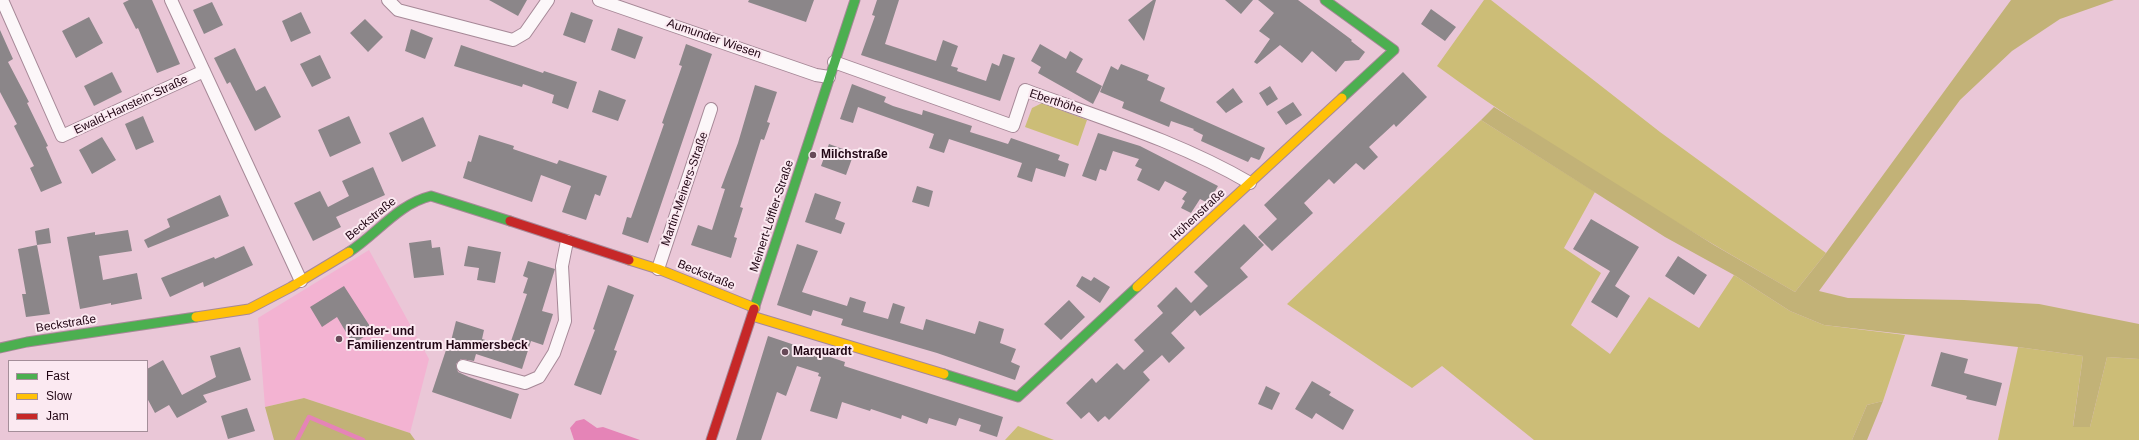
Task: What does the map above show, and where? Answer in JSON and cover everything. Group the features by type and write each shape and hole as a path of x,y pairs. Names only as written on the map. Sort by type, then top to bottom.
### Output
{"street":[{"name":"Ewald-Hanstein-Straße","path":"2,0 62,136 204,71"},
{"path":"171,0 301,281"},
{"path":"388,0 398,10 513,40 525,33 548,0"},
{"name":"Aumunder Wiesen","path":"598,0 816,75 829,77"},
{"name":"Meinert-Löffler-Straße","path":"711,440 855,0"},
{"name":"Höhenstraße","path":"753,312 1018,397 1394,50 1325,0"},
{"name":"Eberthöhe","path":"834,62 1013,126 1025,90 1182,149 1225,168 1250,183"},
{"name":"Martin-Meiners-Straße","path":"658,269 712,109"},
{"name":"Beckstraße","path":"0,348 27,342 249,309 279,294 360,245 408,205 421,197 431,196 567,241 658,269 753,312"},
{"path":"463,366 525,383 540,377 554,353 565,321 562,266 567,241"}],"shaded area":[{"path":"1484,0 1491,0 1660,132 1826,253 1795,292 1613,184 1480,97 1437,66"},
{"path":"2011,0 2114,0 2060,19 2012,51 1960,100 1819,291 1848,298 1964,300 2039,304 2139,324 2139,359 2107,357 2090,427 2073,427 2083,356 2018,347 1824,325 1790,311 1734,275 1665,237 1481,120 1494,107 1714,245 1795,292 1826,253"},
{"path":"1042,103 1087,120 1078,146 1025,127 1032,108"},
{"path":"1481,120 1595,192 1564,248 1601,273 1571,325 1610,354 1649,297 1699,328 1734,275 1790,311 1824,325 1905,335 1883,401 1867,405 1852,440 1534,440 1442,366 1412,388 1287,304"},
{"name":"Kinder- und Familienzentrum Hammersbeck","path":"369,250 429,359 410,433 304,398 265,407 258,318"},
{"path":"2018,347 2083,356 2073,426 2090,427 2107,357 2139,359 2139,440 1998,440"},
{"path":"304,398 410,433 415,440 274,440 265,407"},
{"path":"1883,401 1867,440 1852,440 1867,405"},
{"path":"584,419 597,428 603,427 640,440 574,440 570,428 576,421"},
{"path":"1018,426 1054,440 1005,440"}],"building":[{"path":"129,0 152,0 180,64 157,73 138,28 136,29 123,3"},
{"path":"489,0 527,0 518,16"},
{"path":"749,0 814,0 806,22 748,2"},
{"path":"877,0 899,0 885,44 936,61 943,40 958,46 951,66 958,68 957,71 986,81 992,63 999,66 1003,54 1015,58 1000,101 861,55 875,16 872,15"},
{"path":"1153,0 1156,0 1144,41 1128,20"},
{"path":"1225,0 1253,0 1241,14"},
{"path":"1258,0 1298,0 1352,40 1351,41 1365,52 1359,60 1345,61 1336,72 1312,51 1302,63 1280,45 1257,64 1254,62 1270,39 1259,31 1274,13"},
{"path":"212,2 223,25 204,34 193,10"},
{"path":"1431,9 1456,27 1445,41 1421,24"},
{"path":"301,12 311,33 291,42 282,21"},
{"path":"571,12 593,20 585,43 563,35"},
{"path":"89,17 103,43 76,58 62,31"},
{"path":"365,19 383,37 368,52 350,33"},
{"path":"618,28 643,37 635,59 611,50"},
{"path":"411,29 433,38 425,59 405,51"},
{"path":"0,30 13,59 8,62 29,102 27,103 48,146 46,147 62,183 41,192 30,168 34,166 14,126 17,124 0,92"},
{"path":"686,44 712,54 648,243 622,234 627,217 631,218 664,124 662,123 682,66 679,65"},
{"path":"1040,44 1066,59 1070,51 1083,59 1076,72 1102,86 1093,104 1038,73 1041,67 1031,61"},
{"path":"461,45 543,73 544,71 577,82 568,109 552,103 554,95 523,84 522,87 454,66"},
{"path":"235,48 256,91 265,86 281,117 255,131 230,82 227,84 214,58"},
{"path":"320,55 331,78 312,87 300,64"},
{"path":"1121,64 1149,75 1147,80 1165,88 1160,101 1265,148 1260,159 1251,157 1248,162 1201,141 1203,135 1193,130 1194,129 1171,121 1169,127 1122,108 1124,102 1100,92 1111,66 1118,70"},
{"path":"112,72 122,92 94,106 84,86"},
{"path":"1403,72 1427,97 1396,127 1394,124 1369,147 1378,157 1364,170 1356,163 1334,184 1329,179 1304,203 1313,213 1272,251 1258,237 1277,219 1264,205"},
{"path":"852,84 886,97 884,102 893,106 922,115 923,110 972,126 970,132 1008,144 1011,138 1060,155 1058,160 1069,164 1065,177 1036,168 1032,182 1017,177 1022,163 949,139 944,153 929,148 934,134 858,107 853,123 840,119"},
{"path":"755,85 777,92 767,122 770,123 764,140 761,139 740,207 743,208 734,237 737,238 731,258 691,245 698,225 712,230 725,189 721,188 738,143"},
{"path":"1270,86 1278,99 1267,106 1259,93"},
{"path":"1233,88 1243,102 1226,113 1216,102"},
{"path":"599,90 626,100 618,121 592,112"},
{"path":"1293,102 1302,115 1286,125 1277,112"},
{"path":"143,116 154,142 136,150 125,124"},
{"path":"349,116 361,143 330,157 318,130"},
{"path":"423,117 436,146 402,162 389,133"},
{"path":"1098,133 1140,146 1218,186 1208,203 1200,199 1191,213 1181,208 1185,201 1182,199 1187,192 1165,181 1159,191 1137,180 1142,169 1135,166 1139,159 1113,151 1106,171 1100,169 1096,181 1082,176"},
{"path":"479,135 514,146 513,149 557,164 559,160 607,176 600,196 595,194 586,220 562,212 571,186 541,175 532,202 463,178 468,161 471,162"},
{"path":"102,137 116,160 92,174 79,150"},
{"path":"829,144 854,153 846,175 821,166"},
{"path":"373,167 385,195 336,217 341,227 313,241 294,203 320,191 328,207 349,196 342,181"},
{"path":"917,186 933,191 929,207 912,202"},
{"path":"815,193 841,202 835,219 845,223 841,234 805,222"},
{"path":"220,195 229,216 148,248 144,240 170,227 167,219"},
{"path":"1591,219 1639,247 1615,286 1630,296 1617,318 1591,302 1610,271 1573,249"},
{"path":"1244,224 1264,245 1240,268 1248,277 1200,316 1195,310 1171,333 1185,348 1169,363 1162,355 1143,372 1150,380 1109,420 1105,416 1098,422 1089,412 1081,419 1066,403 1092,378 1096,383 1117,363 1124,370 1144,351 1134,340 1163,313 1157,306 1176,287 1191,303 1208,286 1194,272"},
{"path":"49,228 51,243 37,245 35,231"},
{"path":"128,230 132,251 99,256 103,280 137,273 142,299 80,309 67,237 95,232 95,235"},
{"path":"431,240 432,248 440,247 444,275 414,278 409,243"},
{"path":"797,244 818,251 802,292 847,306 850,297 866,302 863,312 888,319 893,303 905,307 900,323 923,330 926,319 975,334 979,321 1004,329 1000,343 1016,349 1011,362 1020,366 1015,380 937,353 841,325 843,319 813,310 811,316 777,305"},
{"path":"37,245 50,314 26,317 22,294 26,294 18,249"},
{"path":"244,246 253,265 204,287 203,282 170,297 161,278 214,257 215,259"},
{"path":"468,246 501,252 495,283 477,280 479,268 464,266"},
{"path":"1678,256 1707,275 1694,295 1665,276"},
{"path":"528,261 555,269 542,311 553,314 543,345 531,341 522,369 476,354 474,361 461,359 456,364 458,372 519,394 511,419 432,392 449,341 451,341 456,321 484,330 482,339 509,347 527,294 523,293 528,278 523,276"},
{"path":"1082,276 1091,281 1094,277 1110,287 1100,303 1076,286"},
{"path":"608,285 634,295 614,350 617,351 601,395 574,385 595,330 593,329"},
{"path":"344,286 373,331 353,344 337,317 322,327 310,307"},
{"path":"1069,300 1085,317 1061,340 1044,324"},
{"path":"768,336 845,362 844,366 1003,417 997,437 979,431 981,425 959,418 956,426 929,418 927,424 902,415 901,419 871,409 870,411 842,402 837,419 810,411 821,377 818,376 819,373 797,366 786,396 777,392 761,440 736,440"},
{"path":"240,347 251,380 203,395 207,402 177,418 169,405 155,413 148,400 148,368 163,360 182,395 216,377 210,356"},
{"path":"1941,352 1968,359 1964,373 2002,383 1996,406 1966,399 1967,396 1931,386"},
{"path":"1312,381 1331,392 1329,395 1354,410 1343,430 1316,413 1312,419 1295,409"},
{"path":"1266,386 1280,393 1272,410 1258,404"},
{"path":"247,408 255,431 228,439 221,416"}],"waterway":[{"path":"297,440 309,417 363,440"}],"traffic: fast":[{"path":"754,309 855,0"},
{"path":"1325,0 1394,50 1342,98"},
{"path":"349,252 398,212 419,200 431,196 510,221"},
{"path":"944,374 1018,397 1137,287"},
{"path":"0,348 27,342 196,317"}],"traffic: slow":[{"path":"1137,287 1342,98"},
{"path":"196,317 249,309 291,287 349,252"},
{"path":"629,260 658,269 755,308"},
{"path":"752,316 944,374"}],"traffic: jam":[{"path":"510,221 629,260"},
{"path":"711,440 754,309"}],"place":[{"name":"Milchstraße","path":"813,155"},
{"name":"Kinder- und Familienzentrum Hammersbeck","path":"339,339"},
{"name":"Marquardt","path":"785,352"}]}
